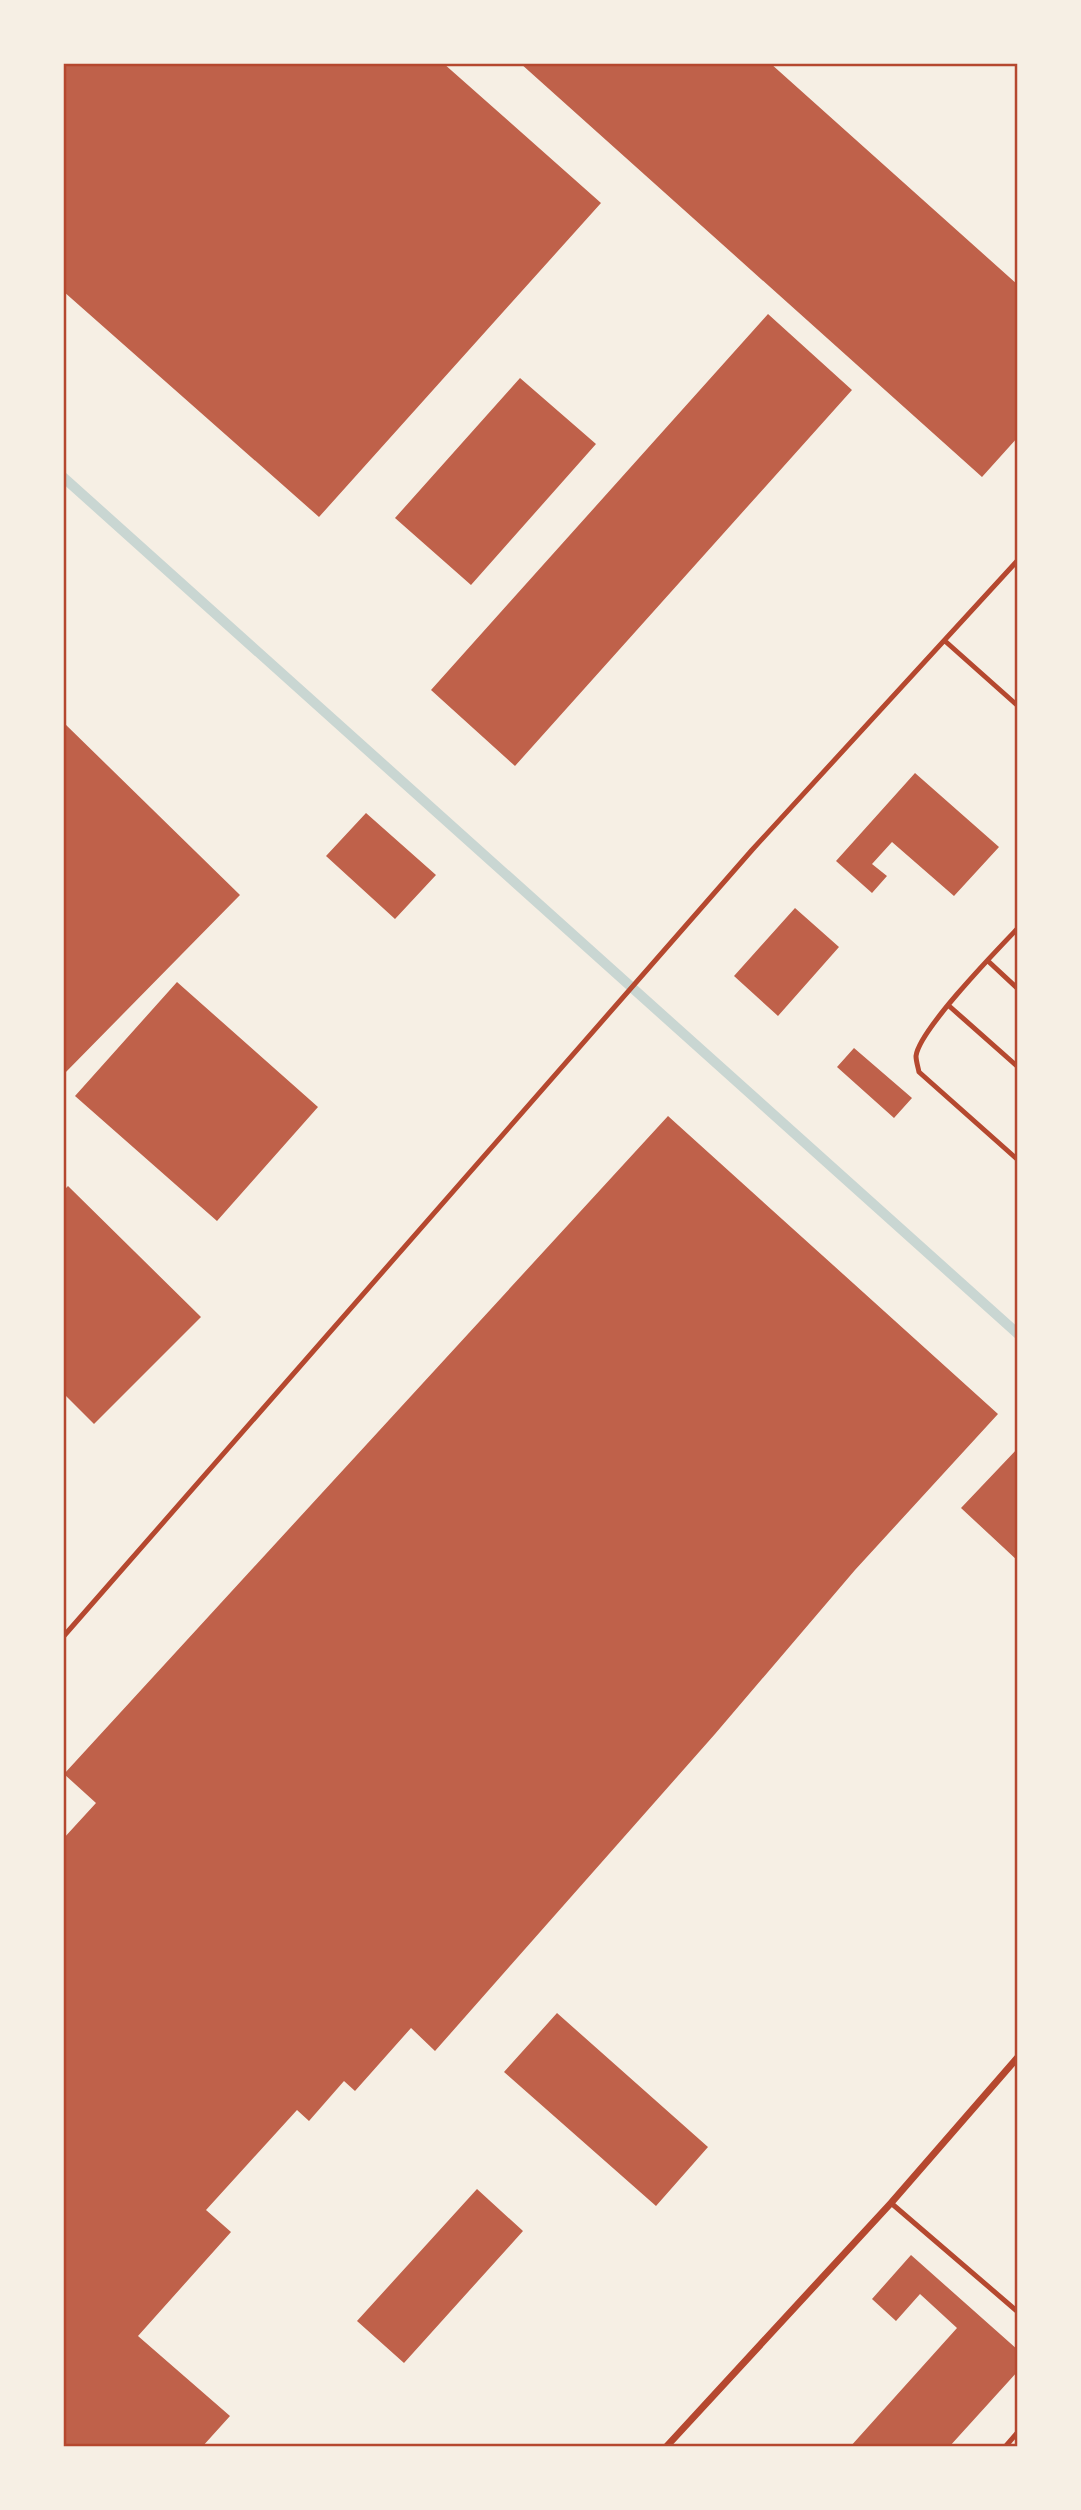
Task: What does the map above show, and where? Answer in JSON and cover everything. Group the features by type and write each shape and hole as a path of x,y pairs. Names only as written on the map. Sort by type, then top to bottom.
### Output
{"street":[{"path":"666,2447 891,2203 1018,2057"}],"lane":[{"path":"63,1637 752,850 1018,560"},
{"path":"945,641 1018,706"},
{"path":"1018,928 948,1005 922,1040 916,1056 919,1072 1018,1160"},
{"path":"988,961 1018,989"},
{"path":"948,1005 1018,1068"},
{"path":"891,2203 1018,2312"},
{"path":"1005,2447 1018,2432"}],"building":[{"path":"63,63 443,63 601,203 319,517 63,291"},
{"path":"520,63 770,63 1018,285 1018,437 982,477"},
{"path":"768,314 852,390 515,766 431,690"},
{"path":"520,378 596,444 471,585 395,518"},
{"path":"63,722 240,895 63,1075"},
{"path":"915,773 999,847 954,896 892,842 872,864 887,876 872,893 836,861"},
{"path":"366,813 436,875 395,919 326,856"},
{"path":"795,908 839,947 778,1016 734,976"},
{"path":"177,982 318,1107 217,1221 75,1096"},
{"path":"854,1048 912,1098 894,1118 837,1067"},
{"path":"668,1116 998,1414 855,1570 715,1734 435,2051 411,2028 355,2091 344,2081 309,2121 297,2110 206,2210 231,2232 138,2336 230,2416 202,2447 63,2447 63,1839 96,1803 64,1774"},
{"path":"68,1186 201,1317 94,1424 63,1393 63,1191"},
{"path":"1018,1448 1018,1561 961,1508"},
{"path":"557,2013 708,2147 656,2206 504,2072"},
{"path":"477,2189 523,2231 404,2363 357,2321"},
{"path":"911,2255 1018,2350 1018,2371 949,2447 850,2447 957,2328 920,2294 896,2321 872,2299"}],"waterway":[{"path":"63,477 1018,1334"}]}
